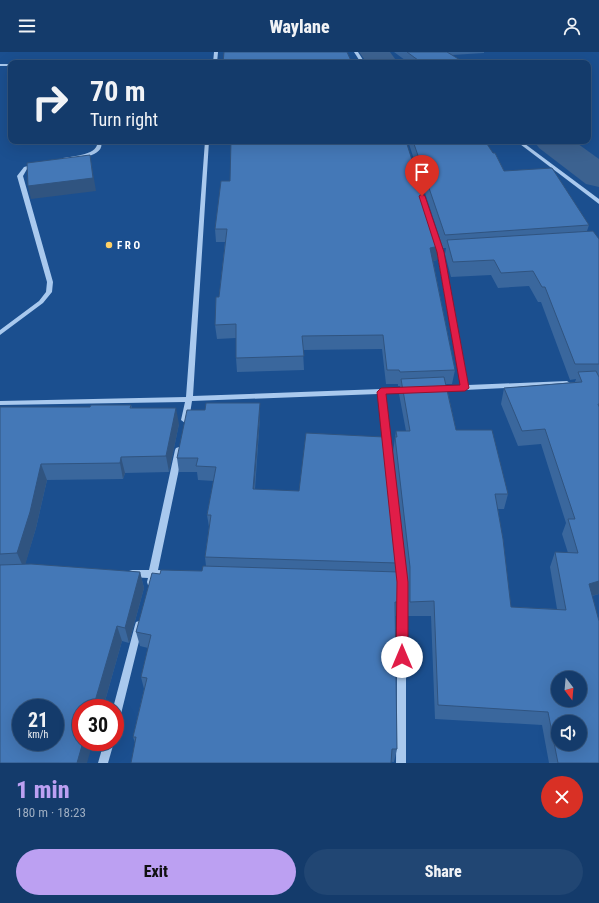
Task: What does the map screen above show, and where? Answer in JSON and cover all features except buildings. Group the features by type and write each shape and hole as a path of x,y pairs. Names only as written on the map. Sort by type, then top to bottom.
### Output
{"street":[{"path":"56,161 91,154 98,150 100,144"},
{"path":"183,429 190,399 207,144"},
{"path":"522,144 599,202"},
{"path":"0,333 41,302 49,292 50,282 20,176 22,171 28,167 42,164"},
{"path":"433,230 440,252 465,388"},
{"path":"440,252 448,251"},
{"path":"0,403 190,399 578,383"},
{"path":"381,392 402,582 401,763"},
{"path":"149,589 180,445"},
{"path":"122,574 176,574"},
{"path":"379,581 402,582"},
{"path":"120,699 141,619"},
{"path":"103,763 106,751"}],"waterway":[{"path":"374,52 381,60"},
{"path":"555,144 599,176"}],"place":[{"name":"F R O","path":"109,245"}],"route":[{"path":"402,657 402,582 381,392 465,388 440,252 422,196"}]}
